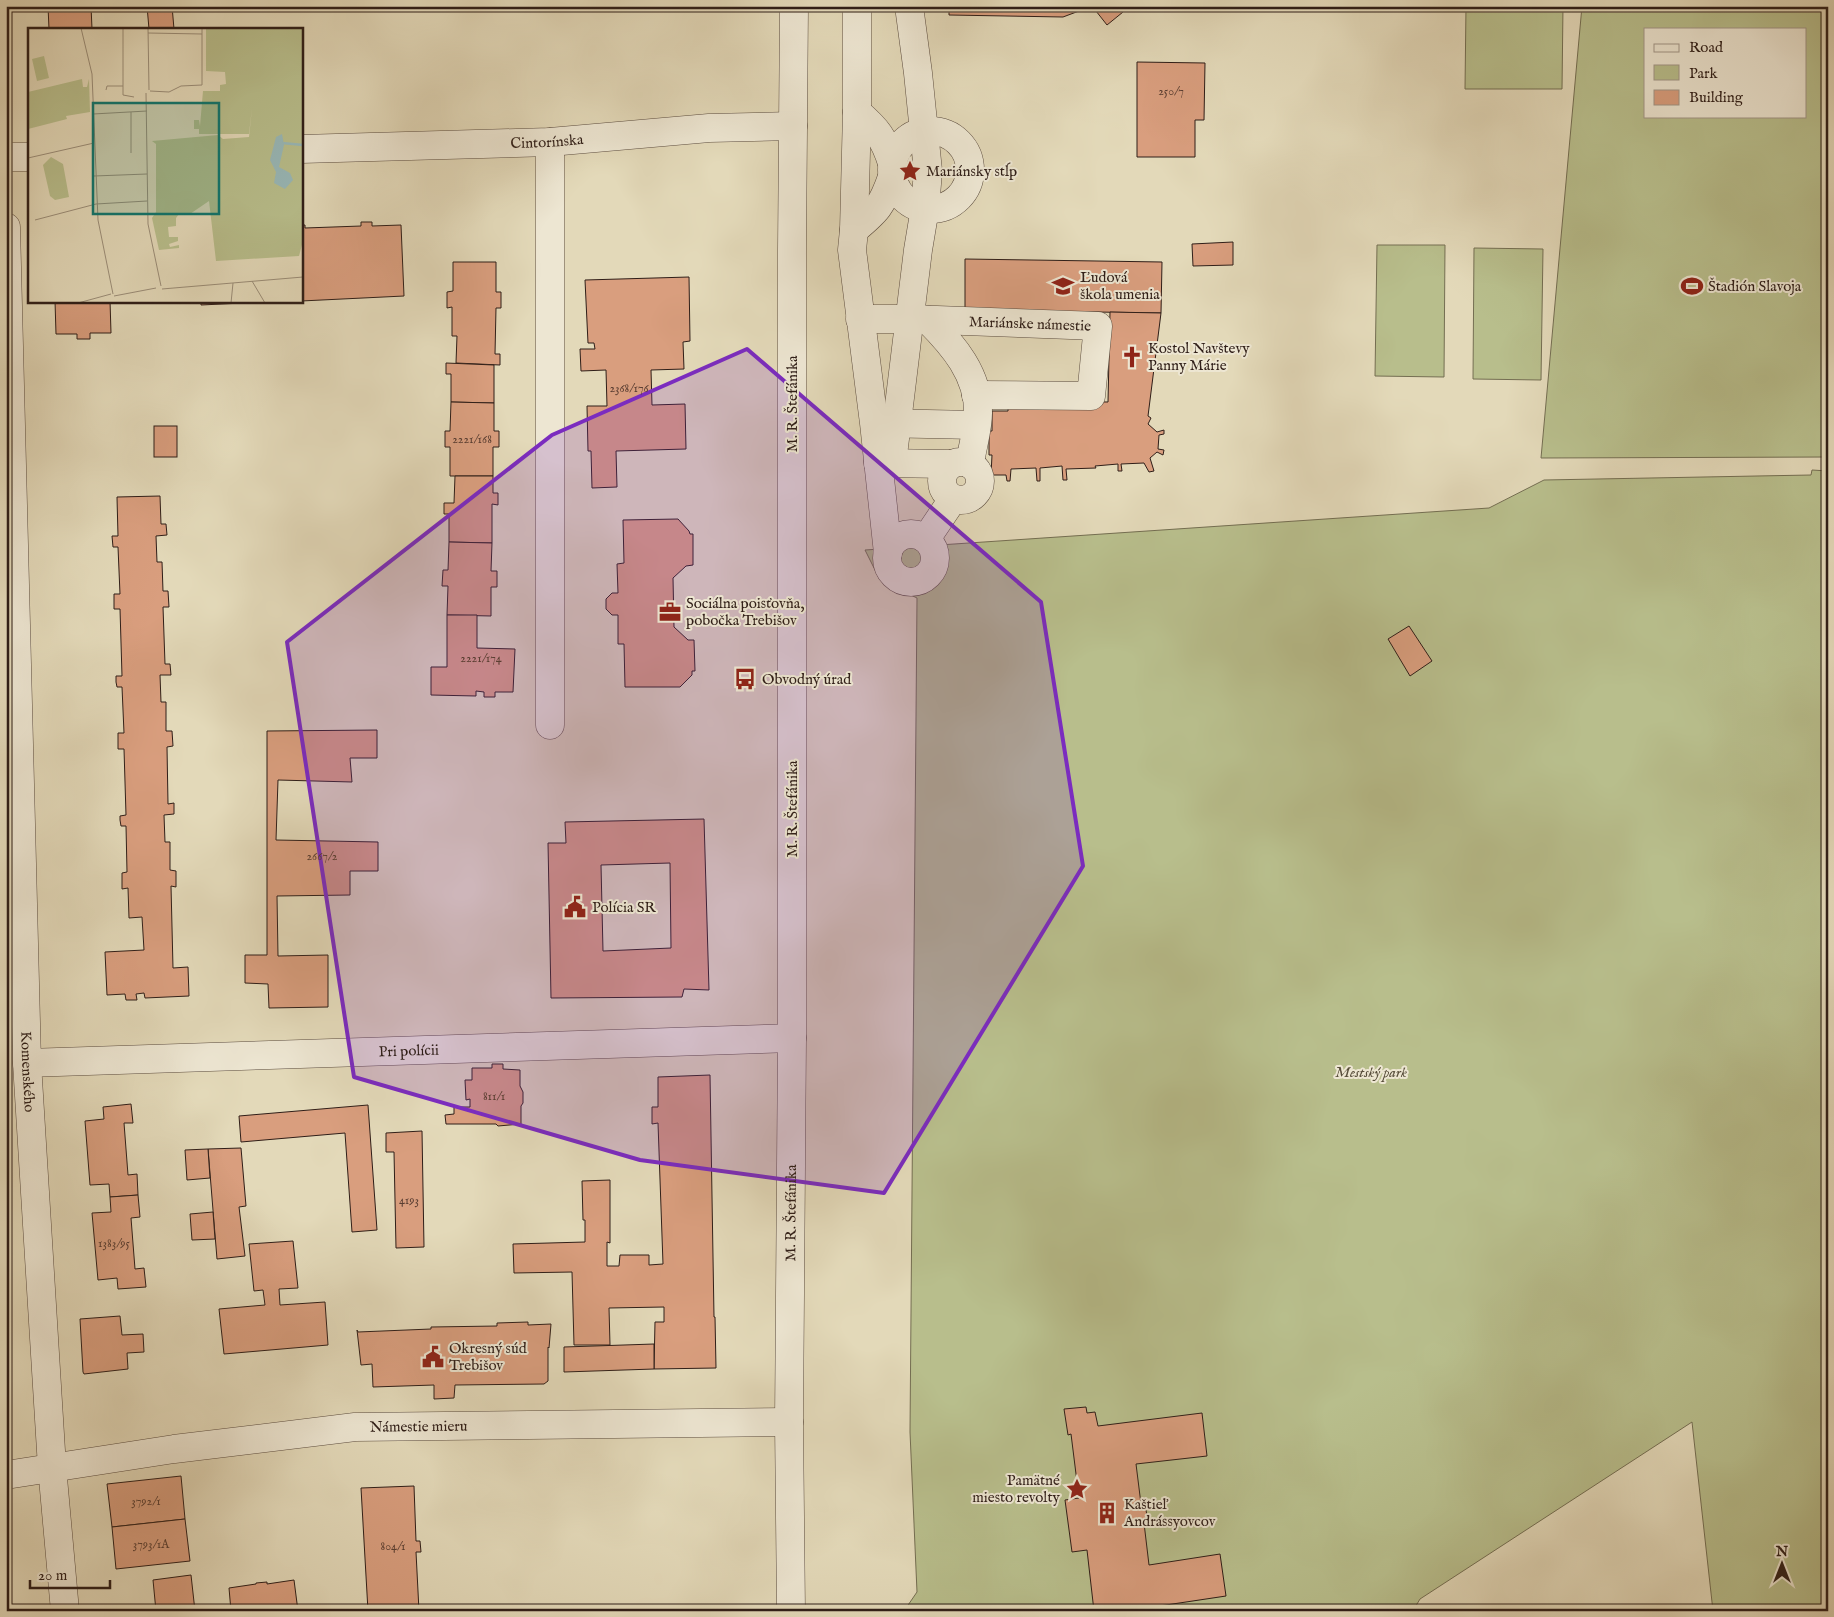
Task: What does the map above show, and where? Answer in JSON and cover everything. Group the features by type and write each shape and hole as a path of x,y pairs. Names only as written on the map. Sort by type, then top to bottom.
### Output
{"street":[{"name":"M. R. Štefánika","path":"790,1611 794,6"},
{"path":"857,6 857,112 852,250 860,319 885,424 887,561 894,575 901,580 917,582 924,578 934,566 934,551 926,538 912,534 896,538 888,553"},
{"path":"885,424 919,319 928,171 909,6"},
{"path":"854,230 876,212 886,196 892,170 896,151 905,140 917,133 930,130 954,137 968,157 970,169 969,181 955,201 944,207 932,209 918,207 906,200 897,190 892,170 886,145 875,128 857,112"},
{"name":"Cintorínska","path":"302,149 550,142 709,128 793,126"},
{"path":"550,142 550,725"},
{"path":"6,157 28,157"},
{"name":"Komenského","path":"6,227 10,580 26,1063 52,1467 65,1611"},
{"name":"Mariánske námestie","path":"860,319 919,319 1098,326 1091,396 976,395"},
{"path":"919,319 945,337 961,358 972,377 978,414 972,448 975,468 981,480 977,493 966,500 953,499 926,538"},
{"path":"885,424 972,448"},
{"path":"885,463 972,448"},
{"name":"Pri polícii","path":"26,1063 792,1038"},
{"name":"Námestie mieru","path":"6,1475 174,1449 355,1427 789,1422"}],"highlighted area":[{"path":"747,349 1041,602 1083,866 884,1193 640,1160 354,1077 287,642 552,435"}],"green space":[{"path":"1466,6 1563,6 1562,89 1465,89"},
{"name":"Štadión Slavoja","path":"1582,6 1828,6 1828,457 1541,458"},
{"path":"1377,245 1445,245 1444,377 1375,376"},
{"path":"1474,248 1543,249 1541,380 1473,379"},
{"name":"Mestský park","path":"1812,470 1828,471 1828,1611 1713,1611 1692,1422 1420,1599 1414,1609 1351,1611 904,1611 917,1592 910,1432 917,598 880,580 865,550 1489,508 1544,480 1811,475"}],"building":[{"path":"48,6 91,6 92,28 49,28"},
{"path":"147,6 172,6 174,28 149,28"},
{"path":"949,6 1119,6 1123,12 1107,25 1096,11 1079,11 1063,17 949,15"},
{"path":"1137,62 1205,63 1204,120 1195,120 1195,157 1137,157"},
{"path":"361,222 372,222 372,226 401,225 404,296 302,301 302,225 305,225 305,228 361,226"},
{"path":"1233,242 1233,265 1193,266 1192,244"},
{"name":"Ľudová škola umenia","path":"965,259 1162,262 1161,313 965,310"},
{"path":"453,262 496,262 496,292 501,292 501,308 496,308 495,354 500,354 500,365 456,363 457,336 452,336 452,307 447,308 447,292 453,291"},
{"path":"689,277 690,341 683,342 684,369 651,370 652,405 685,404 686,449 616,451 617,487 592,488 591,451 588,451 587,406 607,406 606,370 581,371 580,349 595,349 594,343 588,343 585,280"},
{"path":"55,302 110,302 111,333 90,333 90,339 77,339 77,334 56,334"},
{"path":"201,302 263,302 201,305"},
{"name":"Kostol Navštevy Panny Márie","path":"1110,312 1161,313 1148,416 1151,418 1148,424 1157,432 1164,430 1164,434 1159,435 1158,449 1164,450 1163,455 1157,452 1150,458 1154,471 1149,472 1144,463 1121,464 1122,471 1118,471 1118,464 1095,466 1096,468 1066,469 1067,480 1063,480 1062,466 1040,468 1040,481 1037,481 1036,468 1011,469 1010,481 1007,481 1006,475 991,475 992,455 989,455 989,431 992,431 992,411 1008,411 1008,401 1108,402"},
{"path":"446,363 494,365 494,403 451,402 451,374 446,374"},
{"path":"451,402 494,403 494,431 499,431 499,447 493,447 493,476 450,476 450,447 445,447 445,431 450,431"},
{"path":"154,426 177,426 177,457 154,457"},
{"path":"455,476 493,476 493,493 498,493 498,505 492,504 492,543 449,542 449,514 444,514 444,503 454,503"},
{"path":"160,496 161,524 166,524 167,535 156,536 157,562 162,562 163,591 168,591 169,607 163,607 165,664 170,664 171,675 160,675 161,702 166,702 166,731 172,731 173,746 167,747 168,804 174,803 174,814 164,815 165,842 170,842 170,870 176,871 176,887 171,886 173,968 188,967 189,996 145,998 144,993 136,994 137,1000 126,1000 125,994 107,995 105,952 144,950 142,917 129,918 128,888 122,889 122,873 127,872 126,826 121,826 120,816 126,815 124,749 118,749 118,733 124,733 122,687 117,687 116,682 116,676 122,676 120,609 114,609 114,594 120,594 118,547 113,547 112,536 118,536 117,497"},
{"path":"678,519 690,534 693,534 693,565 686,566 673,578 674,627 688,640 694,640 695,671 692,671 692,675 680,687 625,687 624,644 618,644 618,615 612,615 606,609 606,599 612,593 618,593 617,564 624,563 623,520"},
{"path":"449,542 492,543 491,571 497,571 497,587 491,587 491,616 447,615 448,586 442,586 443,570 448,570"},
{"path":"447,615 477,615 477,648 515,649 513,692 495,692 495,697 484,697 484,692 476,691 476,696 431,695 431,667 447,667"},
{"path":"1409,626 1432,661 1410,676 1388,639"},
{"path":"377,730 377,758 350,758 352,782 278,780 276,840 378,842 378,871 350,871 350,895 277,896 278,956 328,955 328,1007 269,1008 268,984 245,983 245,955 267,955 267,731"},
{"name":"Polícia SR","path":"704,819 709,990 684,989 682,997 551,998 548,843 566,843 565,822","holes":["670,863 671,948 603,951 601,865"]},
{"path":"492,1064 503,1064 503,1069 520,1070 520,1086 523,1092 521,1124 498,1126 496,1124 446,1124 445,1115 454,1114 454,1107 470,1107 470,1099 466,1100 465,1080 472,1080 472,1068 492,1068"},
{"path":"710,1075 716,1368 654,1369 655,1322 664,1322 664,1307 609,1308 610,1345 574,1345 572,1272 514,1273 513,1244 585,1242 582,1181 610,1180 610,1243 607,1242 607,1266 619,1266 620,1255 649,1255 649,1265 663,1264 658,1123 652,1124 652,1107 658,1107 658,1077"},
{"path":"131,1104 133,1123 124,1123 128,1175 137,1174 138,1195 110,1197 109,1184 90,1185 85,1121 104,1119 103,1107"},
{"path":"368,1105 377,1230 352,1232 345,1133 241,1142 239,1116"},
{"path":"422,1131 424,1247 396,1248 394,1152 386,1152 386,1133"},
{"path":"241,1148 246,1206 239,1207 245,1256 217,1259 208,1149"},
{"path":"208,1149 210,1178 187,1180 185,1150"},
{"path":"138,1195 140,1217 131,1218 135,1269 144,1268 146,1287 118,1289 117,1278 98,1280 92,1213 111,1212 110,1197"},
{"path":"213,1212 215,1239 192,1240 190,1214"},
{"path":"293,1241 298,1288 279,1289 280,1305 325,1302 328,1345 224,1354 219,1309 265,1305 263,1290 254,1291 249,1244"},
{"path":"120,1316 122,1335 143,1334 144,1352 127,1353 128,1369 84,1374 80,1319"},
{"path":"528,1322 528,1325 551,1324 548,1347 548,1381 544,1384 455,1385 454,1398 434,1399 434,1385 373,1387 372,1364 361,1365 357,1330 358,1332 431,1329 431,1327 497,1326 497,1323"},
{"path":"654,1344 654,1369 564,1372 564,1347"},
{"name":"Kaštieľ Andrássyovcov","path":"1086,1407 1087,1413 1095,1412 1098,1426 1202,1413 1207,1456 1136,1464 1141,1504 1145,1504 1148,1522 1144,1523 1149,1565 1220,1554 1226,1596 1126,1611 1094,1611 1087,1550 1072,1552 1065,1500 1079,1498 1071,1434 1068,1435 1064,1409"},
{"path":"181,1476 185,1519 112,1527 107,1484"},
{"path":"414,1486 416,1541 420,1541 421,1552 416,1552 419,1611 368,1611 361,1488"},
{"path":"185,1519 190,1561 116,1569 112,1527"},
{"path":"191,1575 195,1611 156,1611 153,1580"},
{"path":"294,1580 298,1611 231,1611 229,1588 256,1583 267,1582 267,1584"}],"place":[{"name":"Mariánsky stĺp","path":"910,171"},
{"name":"Ľudová škola umenia","path":"1063,286"},
{"name":"Štadión Slavoja","path":"1692,286"},
{"name":"Kostol Navštevy Panny Márie","path":"1132,357"},
{"name":"Sociálna poisťovňa, pobočka Trebišov","path":"670,612"},
{"name":"Obvodný úrad","path":"745,679"},
{"name":"Polícia SR","path":"575,907"},
{"name":"Okresný súd Trebišov","path":"433,1357"},
{"name":"Pamätné miesto revolty","path":"1077,1489"},
{"name":"Kaštieľ Andrássyovcov","path":"1107,1513"}]}
